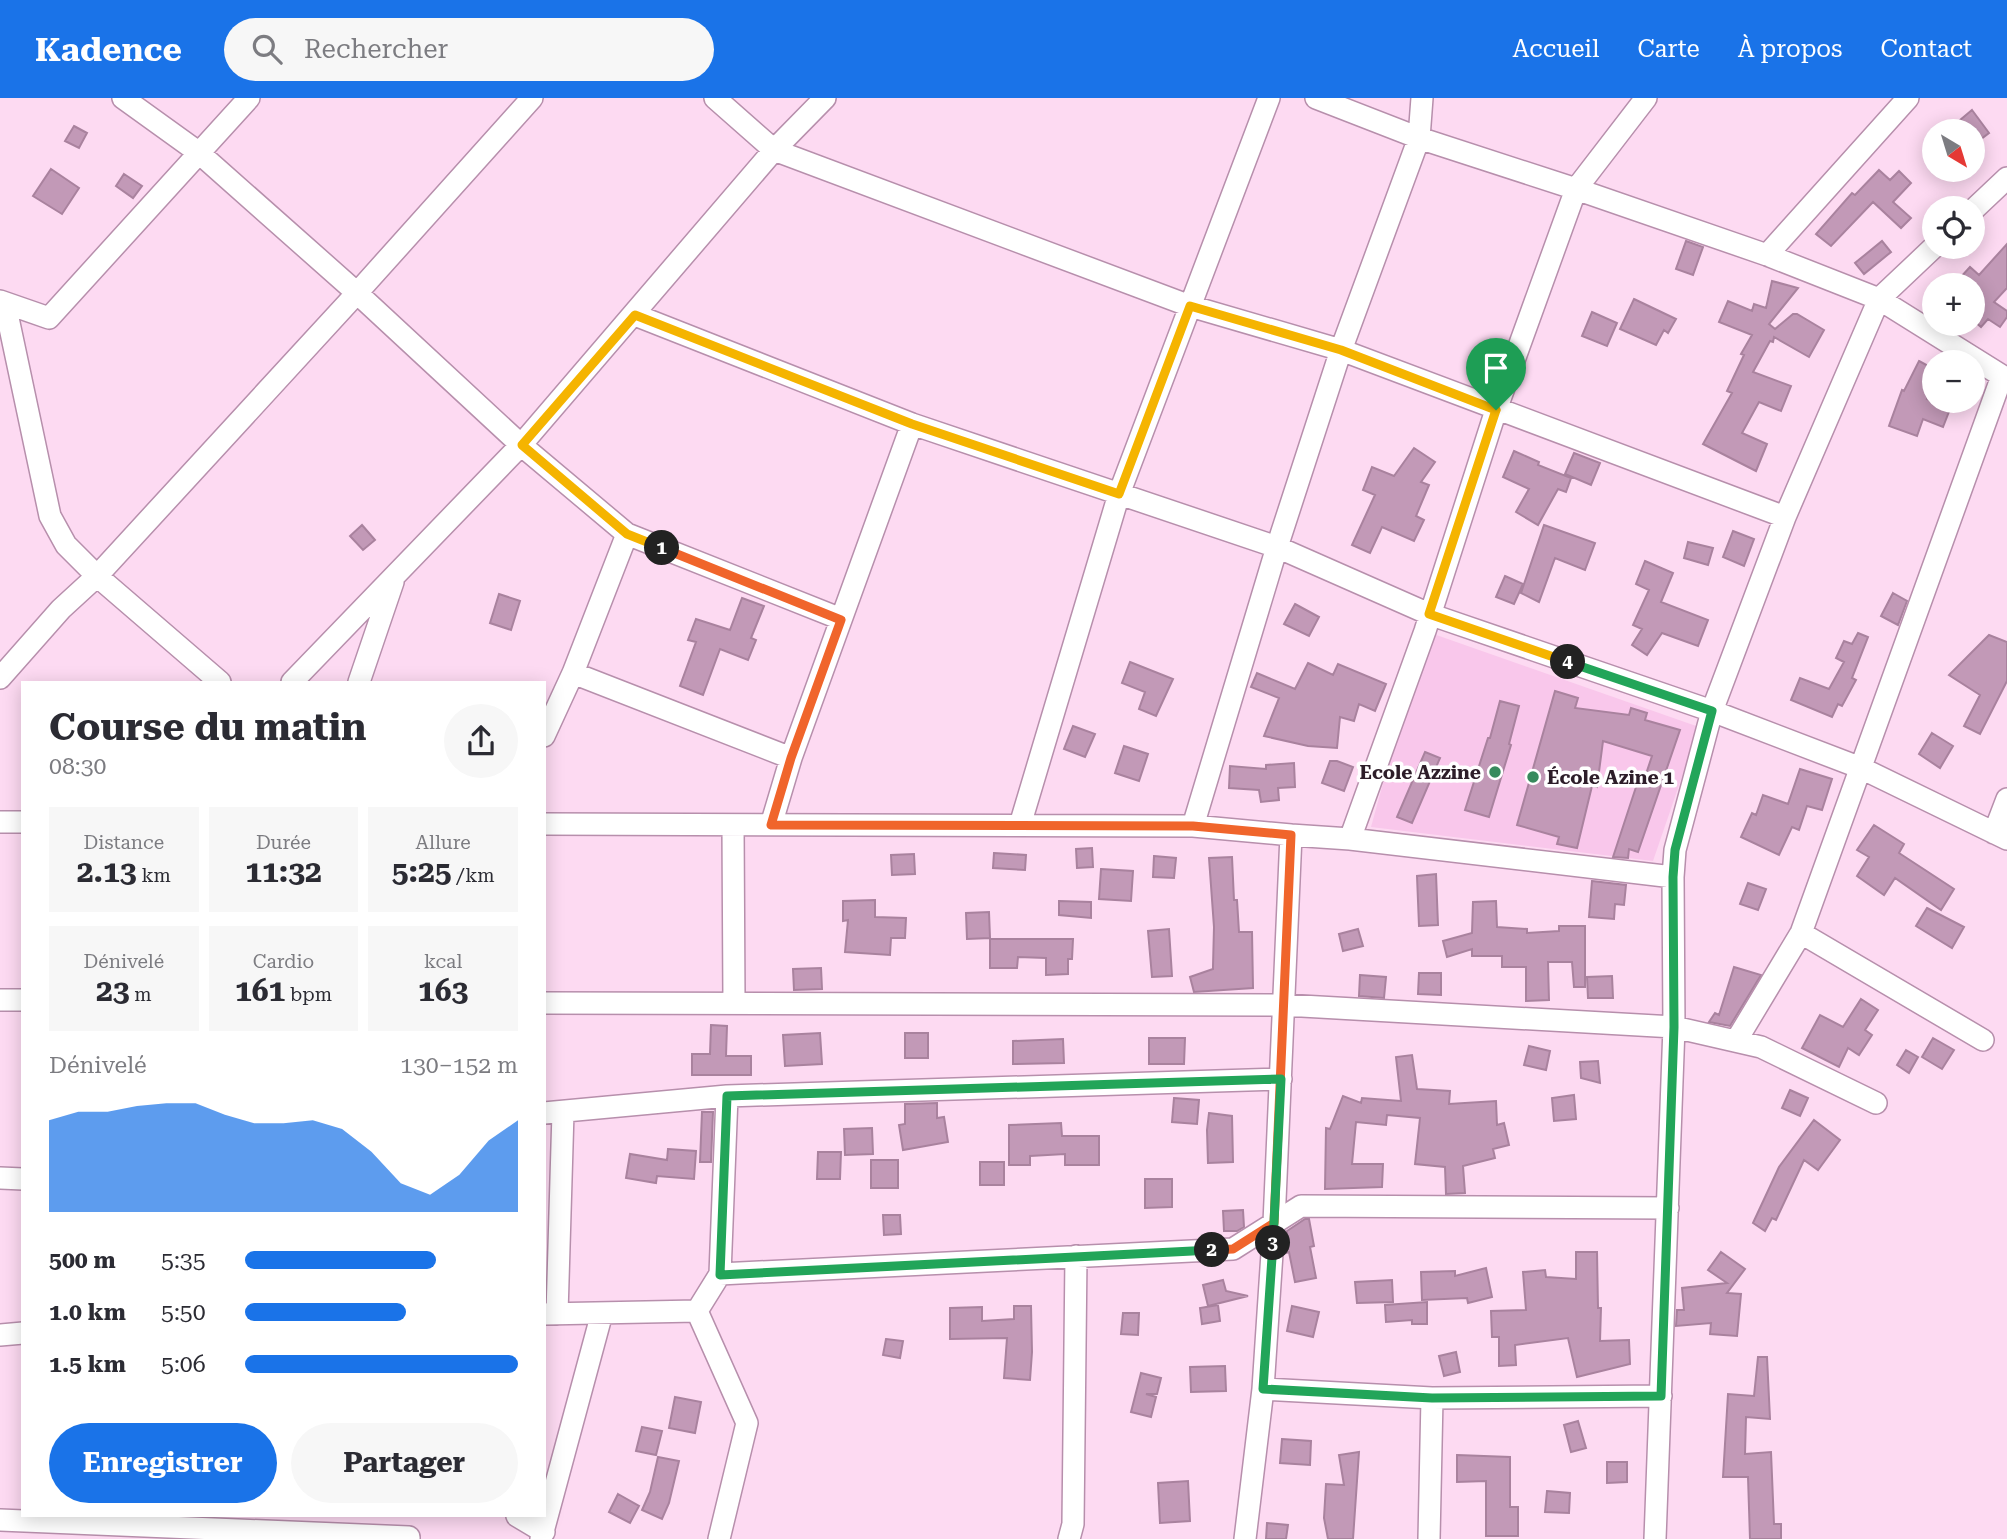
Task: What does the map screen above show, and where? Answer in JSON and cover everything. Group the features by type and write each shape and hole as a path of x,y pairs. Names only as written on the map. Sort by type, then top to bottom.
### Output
{"street":[{"path":"123,98 198,152 522,445 627,534 841,620"},
{"path":"2,303 49,318 248,98"},
{"path":"0,678 61,609 97,576 357,293 532,98"},
{"path":"715,98 774,150 1190,306 1341,350 1785,517"},
{"path":"293,681 522,445 774,150 825,98"},
{"path":"1020,825 1119,494 1269,98"},
{"path":"1317,98 1419,138 1768,254 1879,299 2005,378 1801,933 1736,1041"},
{"path":"1193,826 1277,547 1341,350 1419,138 1422,98"},
{"path":"1350,839 1429,614 1496,410 1577,189 1646,98"},
{"path":"1768,254 1908,98"},
{"path":"1985,199 2007,178"},
{"path":"1655,1539 1674,1027 1675,850 1712,711 1785,517 1879,299 1922,258"},
{"path":"2,303 50,516 66,545 97,576 219,681"},
{"path":"635,315 912,424 1277,547 1429,614 1712,711 1861,768 2001,836 2007,799"},
{"path":"771,825 791,758 912,424"},
{"path":"546,732 573,673 627,534"},
{"path":"359,681 395,577"},
{"path":"573,673 791,758"},
{"path":"0,822 21,822"},
{"path":"546,824 1193,826 1350,839 1673,877"},
{"path":"733,825 734,1003"},
{"path":"1245,1539 1263,1389 1274,1223 1291,835"},
{"path":"1801,933 1983,1040"},
{"path":"0,1000 21,1000"},
{"path":"546,1003 1284,1005 1674,1027 1761,1046 1876,1103"},
{"path":"698,1311 550,1314 554,1113 727,1096 1281,1079"},
{"path":"698,1311 720,1275 727,1096"},
{"path":"0,1178 21,1179"},
{"path":"720,1275 1233,1249 1301,1206 1668,1208"},
{"path":"1069,1539 1073,1524 1076,1256"},
{"path":"698,1311 747,1423 719,1539"},
{"path":"518,1517 542,1535 602,1313"},
{"path":"0,1335 21,1333"},
{"path":"1263,1389 1432,1398 1661,1396"},
{"path":"1429,1539 1432,1398"},
{"path":"0,1520 77,1519 409,1539"}],"shaded area":[{"name":"École Azine 1","path":"1425,631 1699,727 1653,861 1371,827"}],"building":[{"path":"1972,110 1979,119 1961,119"},
{"path":"74,126 87,133 79,148 65,141"},
{"path":"51,169 79,188 62,214 33,196"},
{"path":"1879,170 1890,180 1899,171 1911,183 1893,202 1911,218 1901,228 1873,202 1831,246 1816,234 1852,193 1855,195"},
{"path":"124,174 142,186 133,198 116,186"},
{"path":"1686,241 1703,247 1693,275 1676,269"},
{"path":"1882,241 1891,252 1864,274 1855,263"},
{"path":"2007,244 2007,288 1994,302 2007,311 2007,317 2000,327 1988,319 1985,322 1985,273 1981,273"},
{"path":"1970,267 1977,273 1965,273"},
{"path":"1772,281 1798,288 1769,324 1775,329 1793,314 1797,314 1824,330 1809,357 1774,337 1753,372 1791,386 1781,411 1759,402 1742,433 1767,444 1756,471 1703,444 1732,393 1727,391 1744,355 1741,354 1752,335 1719,322 1728,301 1752,311 1754,304 1766,308"},
{"path":"1634,299 1676,319 1668,333 1664,330 1656,345 1620,329"},
{"path":"1592,312 1617,323 1607,346 1582,336"},
{"path":"1919,361 1922,363 1922,413 1948,413 1943,427 1923,419 1917,436 1889,426 1902,390 1904,391"},
{"path":"1414,448 1435,462 1421,482 1429,485 1416,516 1424,520 1414,541 1382,527 1370,553 1352,545 1375,495 1363,490 1372,467 1394,476"},
{"path":"1514,451 1539,462 1538,465 1571,478 1566,492 1558,489 1538,525 1516,512 1529,489 1503,477"},
{"path":"1574,453 1600,463 1591,485 1565,474"},
{"path":"362,525 375,540 363,550 350,536"},
{"path":"1544,525 1595,543 1585,570 1555,558 1539,602 1521,593"},
{"path":"1733,531 1754,539 1744,566 1723,557"},
{"path":"1688,542 1713,548 1708,565 1684,558"},
{"path":"1645,561 1673,573 1661,602 1708,620 1698,646 1662,633 1647,655 1632,645 1642,629 1633,625 1649,590 1636,584"},
{"path":"1505,576 1523,584 1514,604 1496,597"},
{"path":"1893,593 1907,601 1898,625 1881,616"},
{"path":"499,594 520,601 511,630 490,623"},
{"path":"742,598 764,606 751,638 756,640 748,660 720,649 703,695 680,686 696,642 688,640 696,619 730,630"},
{"path":"1295,604 1319,617 1309,636 1284,624"},
{"path":"1858,633 1868,637 1852,678 1856,680 1842,706 1838,704 1832,717 1791,700 1800,678 1829,689 1844,662 1836,658 1844,641 1852,644"},
{"path":"1989,635 2007,642 2007,681 1980,734 1964,726 1980,695 1949,675"},
{"path":"1130,662 1173,679 1156,716 1139,709 1145,692 1122,683"},
{"path":"1308,663 1333,675 1338,664 1386,684 1375,711 1359,704 1354,721 1340,717 1337,748 1308,746 1264,736 1279,698 1251,687 1257,673 1295,689"},
{"path":"1555,691 1578,698 1575,708 1629,715 1631,708 1647,713 1645,720 1680,730 1638,852 1629,849 1628,858 1613,857 1637,784 1642,786 1652,756 1603,741 1597,787 1592,786 1577,848 1557,844 1559,837 1517,825"},
{"path":"1500,701 1519,706 1509,744 1511,745 1489,817 1465,810"},
{"path":"1073,726 1095,734 1085,757 1064,749"},
{"path":"1932,733 1953,746 1940,768 1919,754"},
{"path":"1124,746 1148,754 1139,781 1115,773"},
{"path":"1425,752 1440,758 1412,823 1397,817"},
{"path":"1330,761 1353,767 1344,791 1322,783"},
{"path":"1294,763 1295,787 1278,788 1279,800 1261,802 1259,790 1229,788 1230,766 1266,769 1266,765"},
{"path":"1800,769 1832,779 1822,810 1807,806 1799,830 1792,827 1779,855 1741,837 1752,813 1756,815 1763,795 1788,804"},
{"path":"1874,825 1904,844 1899,853 1954,889 1941,910 1895,878 1884,895 1857,876 1869,857 1857,850"},
{"path":"1092,848 1093,867 1077,868 1076,849"},
{"path":"994,853 1026,855 1025,870 993,868"},
{"path":"914,854 915,874 892,875 891,855"},
{"path":"1154,856 1176,858 1174,878 1153,877"},
{"path":"1232,857 1239,932 1252,932 1253,988 1194,992 1190,977 1213,969 1214,927 1209,858"},
{"path":"1101,869 1133,871 1131,901 1099,899"},
{"path":"1436,874 1438,925 1419,926 1417,876"},
{"path":"1592,881 1626,885 1624,905 1615,904 1614,919 1589,917"},
{"path":"1748,883 1766,889 1758,910 1740,904"},
{"path":"875,900 875,917 906,918 905,938 891,938 890,955 845,952 848,920 843,921 843,901"},
{"path":"1059,901 1091,902 1091,918 1059,915"},
{"path":"1496,901 1497,927 1527,929 1527,933 1559,931 1559,926 1585,926 1585,987 1574,987 1572,962 1548,962 1549,1000 1526,1001 1526,967 1502,967 1502,956 1472,956 1472,949 1447,957 1443,941 1472,933 1473,902"},
{"path":"1927,908 1964,927 1952,948 1916,926"},
{"path":"989,912 990,938 967,939 966,913"},
{"path":"1169,929 1172,976 1152,977 1148,931"},
{"path":"1358,929 1363,946 1343,951 1339,934"},
{"path":"990,939 1073,939 1072,959 1068,959 1068,974 1046,975 1046,958 1018,957 1017,968 990,968"},
{"path":"1734,967 1761,975 1730,1026 1709,1022 1715,1013 1719,1015"},
{"path":"821,968 822,989 794,990 793,969"},
{"path":"1419,973 1441,973 1441,995 1418,994"},
{"path":"1360,975 1386,977 1384,998 1359,996"},
{"path":"1612,976 1613,998 1588,998 1587,977"},
{"path":"1861,999 1878,1010 1865,1030 1872,1035 1859,1055 1848,1048 1839,1067 1802,1048 1820,1015 1843,1027"},
{"path":"711,1025 727,1026 726,1056 751,1056 751,1075 692,1075 692,1054 710,1054"},
{"path":"820,1033 822,1064 785,1066 783,1035"},
{"path":"905,1033 928,1033 928,1058 905,1058"},
{"path":"1149,1038 1185,1038 1184,1064 1149,1064"},
{"path":"1933,1038 1954,1050 1942,1069 1922,1057"},
{"path":"1063,1039 1064,1063 1013,1064 1013,1041"},
{"path":"1529,1046 1550,1051 1546,1070 1524,1065"},
{"path":"1906,1050 1918,1057 1909,1073 1897,1065"},
{"path":"1412,1055 1417,1089 1450,1091 1449,1104 1496,1101 1497,1125 1504,1123 1509,1145 1493,1149 1495,1158 1463,1166 1465,1193 1446,1194 1445,1167 1415,1164 1420,1118 1387,1115 1386,1125 1356,1122 1352,1164 1383,1164 1382,1187 1325,1189 1326,1128 1330,1129 1343,1096 1361,1103 1362,1098 1401,1101 1396,1057"},
{"path":"1598,1061 1600,1083 1581,1078 1580,1062"},
{"path":"1790,1090 1808,1098 1800,1116 1782,1108"},
{"path":"1574,1095 1576,1119 1554,1121 1552,1098"},
{"path":"1174,1098 1199,1100 1197,1124 1172,1122"},
{"path":"937,1103 937,1118 944,1117 948,1142 903,1150 899,1125 905,1124 905,1104"},
{"path":"702,1112 713,1112 711,1162 700,1162"},
{"path":"1209,1113 1232,1116 1233,1162 1208,1163"},
{"path":"1814,1120 1840,1140 1818,1170 1804,1160 1776,1220 1772,1218 1765,1231 1753,1223 1779,1167"},
{"path":"1061,1123 1062,1136 1099,1136 1099,1165 1065,1165 1065,1154 1030,1156 1030,1165 1009,1165 1009,1125"},
{"path":"872,1128 873,1154 845,1155 844,1129"},
{"path":"668,1149 696,1151 694,1179 657,1176 656,1183 626,1178 630,1154 667,1160"},
{"path":"818,1152 841,1152 840,1179 817,1179"},
{"path":"871,1160 898,1160 898,1188 871,1188"},
{"path":"980,1162 1004,1162 1004,1185 980,1185"},
{"path":"1145,1179 1172,1179 1172,1207 1145,1208"},
{"path":"1243,1210 1244,1227 1237,1231 1224,1231 1223,1211"},
{"path":"883,1215 900,1215 901,1234 884,1235"},
{"path":"1309,1219 1314,1246 1310,1247 1316,1278 1295,1282 1289,1252 1286,1253 1285,1250 1287,1231"},
{"path":"1576,1252 1597,1252 1598,1308 1601,1308 1600,1341 1629,1340 1630,1364 1577,1377 1568,1338 1515,1345 1516,1365 1499,1366 1499,1337 1492,1337 1491,1311 1526,1310 1523,1272 1545,1270 1546,1277 1576,1279"},
{"path":"1721,1252 1745,1269 1727,1293 1741,1294 1737,1336 1710,1334 1711,1323 1676,1326 1677,1310 1684,1310 1682,1288 1727,1283 1708,1270"},
{"path":"1486,1268 1492,1297 1468,1303 1467,1298 1422,1300 1421,1272 1455,1271 1455,1276"},
{"path":"1223,1280 1226,1291 1248,1296 1208,1306 1203,1285"},
{"path":"1392,1280 1393,1302 1357,1303 1355,1282"},
{"path":"1427,1302 1427,1324 1412,1324 1412,1320 1386,1322 1385,1305"},
{"path":"1218,1305 1220,1321 1202,1324 1200,1308"},
{"path":"1014,1306 1031,1306 1030,1380 1004,1378 1007,1338 950,1339 950,1308 982,1307 982,1321 1014,1319"},
{"path":"1292,1306 1319,1312 1313,1337 1287,1331"},
{"path":"1123,1313 1139,1313 1138,1335 1121,1334"},
{"path":"886,1339 903,1341 900,1358 883,1355"},
{"path":"1456,1352 1460,1372 1444,1376 1439,1356"},
{"path":"1758,1357 1767,1357 1770,1419 1746,1417 1745,1454 1771,1452 1774,1524 1781,1524 1781,1539 1750,1539 1748,1477 1723,1477 1728,1394 1754,1396"},
{"path":"1225,1366 1226,1391 1191,1392 1190,1367"},
{"path":"1141,1373 1161,1378 1157,1394 1146,1394 1156,1397 1151,1417 1131,1412"},
{"path":"675,1397 701,1402 695,1433 669,1428"},
{"path":"1578,1421 1586,1448 1571,1452 1564,1425"},
{"path":"642,1427 662,1431 656,1455 636,1451"},
{"path":"1282,1439 1311,1441 1310,1465 1280,1463"},
{"path":"1359,1452 1353,1539 1328,1539 1324,1518 1326,1484 1344,1485 1339,1455"},
{"path":"1457,1455 1510,1457 1510,1507 1518,1507 1518,1536 1486,1536 1486,1481 1457,1482"},
{"path":"658,1457 679,1461 669,1503 662,1519 642,1510 650,1492"},
{"path":"1607,1462 1627,1462 1627,1482 1607,1483"},
{"path":"1188,1481 1190,1521 1160,1523 1158,1483"},
{"path":"1547,1491 1570,1493 1569,1513 1545,1512"},
{"path":"618,1494 639,1506 630,1523 609,1512"},
{"path":"1267,1523 1288,1525 1286,1539 1266,1539"}],"place":[{"name":"Ecole Azzine","path":"1495,772"},
{"name":"École Azine 1","path":"1533,777"}],"route":[{"path":"1496,410 1341,350 1190,306 1119,494 912,424 635,315 522,445 627,534 841,620 791,758 771,825 1193,826 1291,835 1284,1005 1274,1223 1233,1249 720,1275 727,1096 1281,1079 1274,1223 1263,1389 1432,1398 1661,1396 1674,1027 1675,850 1712,711 1429,614 1496,410"}]}
